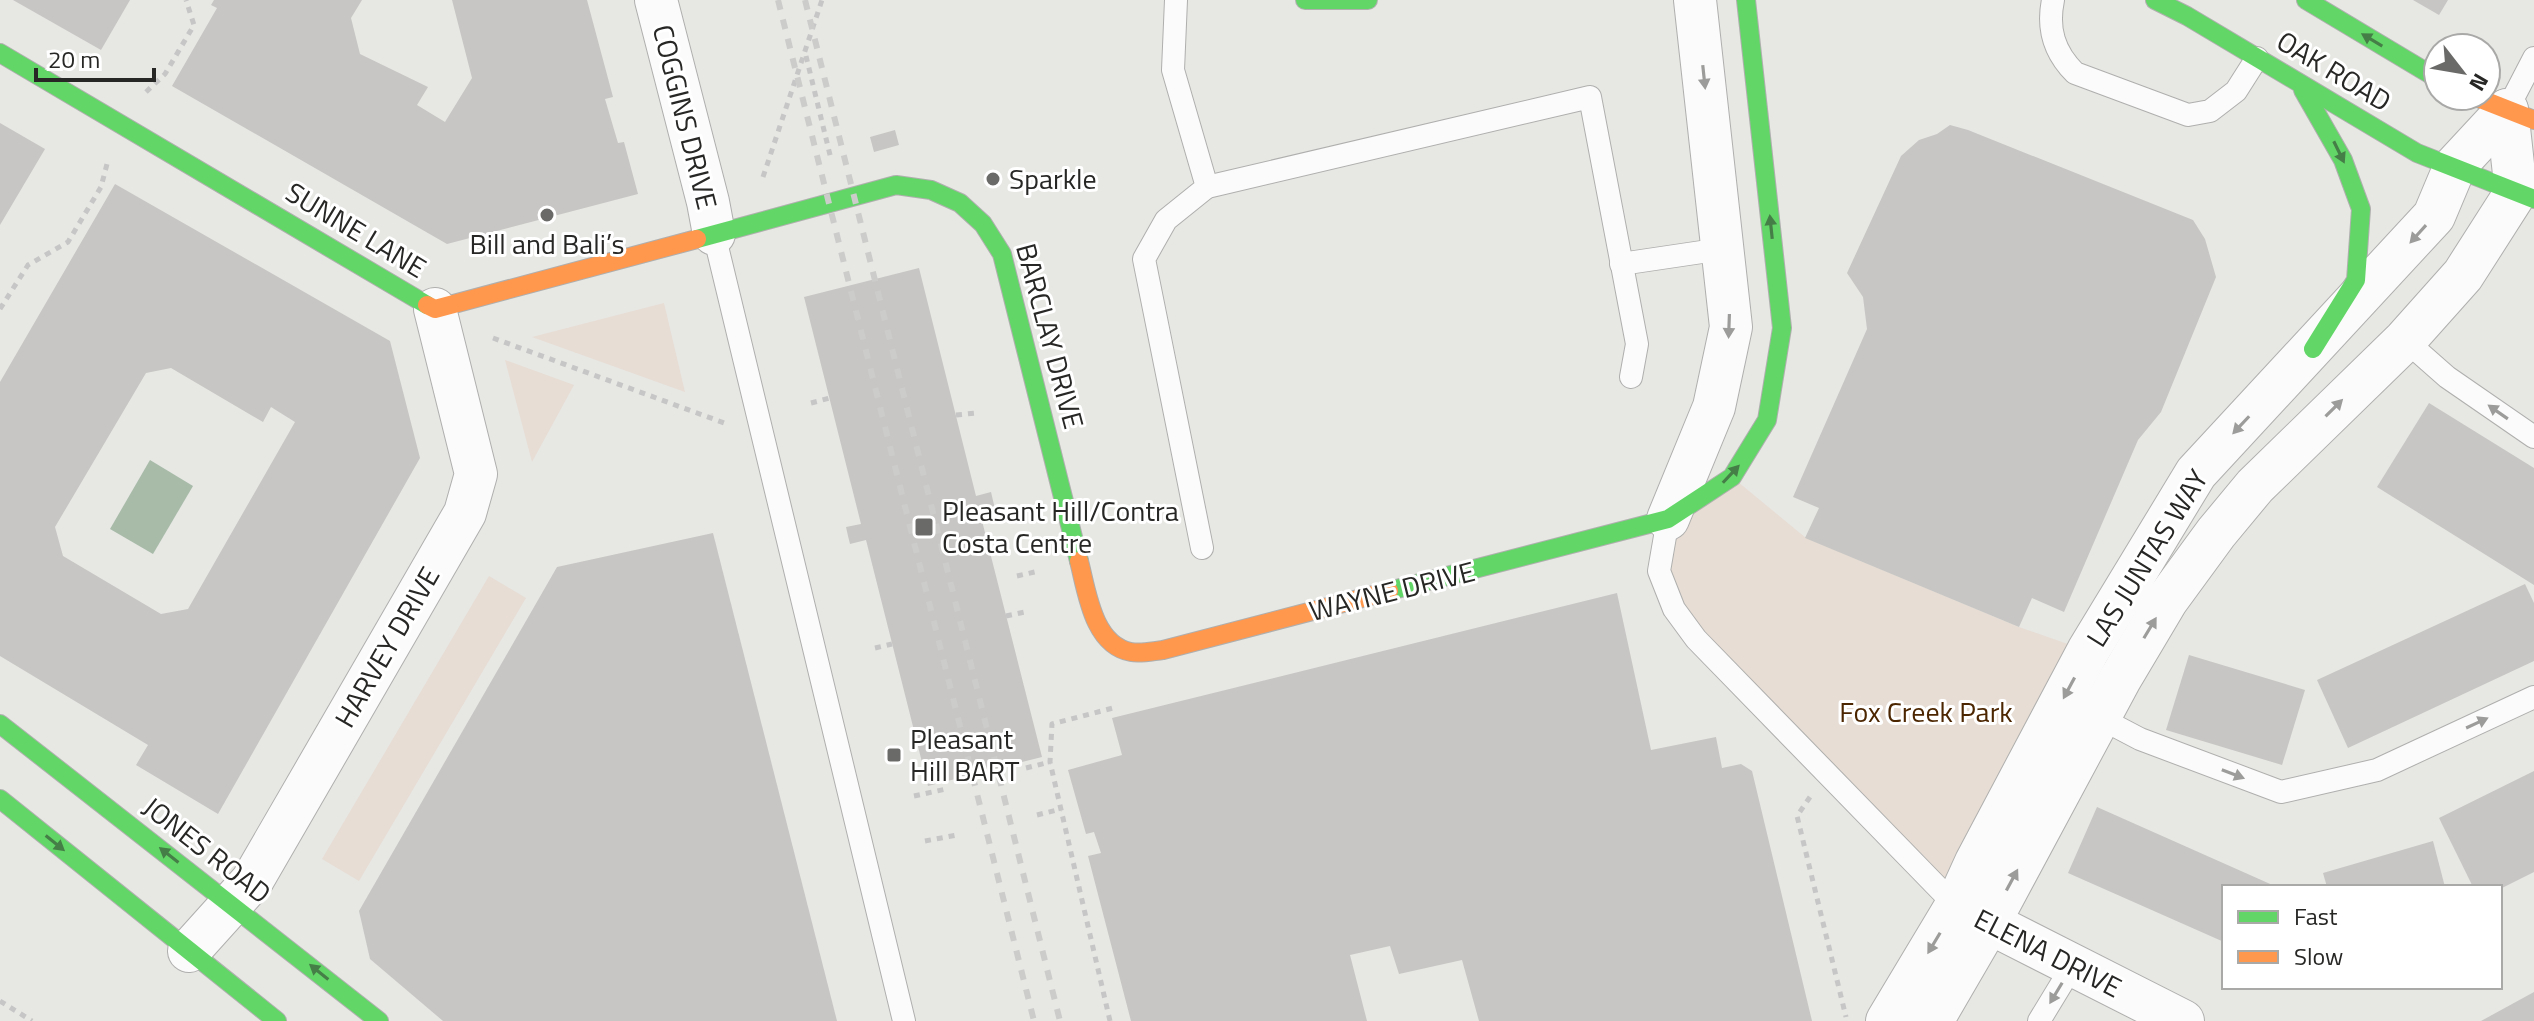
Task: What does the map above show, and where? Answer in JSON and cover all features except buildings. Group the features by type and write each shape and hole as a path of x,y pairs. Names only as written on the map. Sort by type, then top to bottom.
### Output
{"street":[{"name":"COGGINS DRIVE","path":"656,0 714,234"},
{"path":"1305,0 1368,0"},
{"path":"1668,519 1714,407 1731,327 1695,0"},
{"name":"WAYNE DRIVE","path":"1115,647 1136,654 1163,650 1668,519 1732,477 1767,420 1782,328 1746,0"},
{"name":"OAK ROAD","path":"2155,0 2417,153 2525,195"},
{"name":"OAK ROAD","path":"2306,0 2422,69"},
{"name":"SUNNE LANE","path":"0,53 435,309 714,234"},
{"path":"2300,84 2343,160 2361,209 2356,280 2313,349"},
{"path":"2505,109 2525,195"},
{"name":"LAS JUNTAS WAY","path":"1932,1021 1973,914 1976,862 2088,651 2196,473 2434,216 2455,166 2505,109"},
{"name":"BARCLAY DRIVE","path":"714,234 896,185 923,187 948,196 978,216 1002,254 1094,619 1115,647"},
{"name":"LAS JUNTAS WAY","path":"1887,1021 1973,914 2100,718 2167,600 2216,533 2255,486 2405,340 2463,275 2525,195"},
{"name":"HARVEY DRIVE","path":"189,951 252,881 465,513 476,474 435,309"},
{"name":"JONES ROAD","path":"0,724 379,1021"},
{"path":"0,799 277,1021"},
{"name":"ELENA DRIVE","path":"1973,914 2183,1021"}],"lane":[{"path":"1176,0 1173,70 1207,187"},
{"path":"2053,0 2049,21 2062,59 2075,73 2188,115 2210,111 2236,91 2257,58"},
{"name":"LAS JUNTAS WAY","path":"2505,109 2534,58"},
{"path":"1202,548 1144,259 1166,220 1207,187 1590,97 1637,344 1631,377"},
{"path":"714,234 904,1021"},
{"path":"1621,264 1722,249"},
{"path":"2405,340 2447,377 2534,437"},
{"path":"1668,519 1659,571 1674,609 1696,639 1826,773 1973,914"},
{"path":"2100,718 2160,747 2281,792 2377,770 2534,697"},
{"path":"2039,1021 2073,965"}],"path":[{"path":"758,189 806,55 822,0"},
{"path":"806,55 833,168"},
{"path":"435,309 484,335 728,425"},
{"path":"811,403 830,398"},
{"path":"956,415 977,413"},
{"path":"1006,616 1025,612"},
{"path":"875,648 892,644"},
{"path":"1110,1021 1050,762 1052,724 1113,708"},
{"path":"1026,768 1050,762"},
{"path":"1826,773 1797,816 1847,1021"},
{"path":"914,796 946,789"},
{"path":"1037,815 1061,809"},
{"path":"925,841 957,835"},
{"path":"0,1001 32,1021"}],"green space":[{"path":"664,303 685,392 532,337"},
{"path":"505,360 574,385 532,462"},
{"name":"Fox Creek Park","path":"1732,477 1806,538 2019,627 2088,651 1956,906 1696,639 1659,571 1668,519"},
{"path":"489,576 526,598 359,881 322,859"}],"shaded area":[{"path":"150,460 193,486 153,554 110,529"}],"railway":[{"path":"778,0 1034,1021"},
{"path":"805,0 1060,1021"}],"traffic: fast":[{"path":"1305,0 1368,0"},
{"path":"1389,591 1668,519 1732,477 1767,420 1782,328 1746,0"},
{"path":"2155,0 2417,153 2534,199"},
{"path":"2306,0 2422,69"},
{"path":"0,53 427,305"},
{"path":"2303,90 2343,160 2361,209 2356,280 2313,349"},
{"path":"697,239 896,185 931,190 960,203 983,224 1002,254 1079,561"},
{"path":"0,724 379,1021"},
{"path":"0,799 277,1021"}],"traffic: slow":[{"path":"2502,107 2534,120"},
{"path":"427,305 435,309 697,239"},
{"path":"1079,561 1089,602 1100,628 1118,647 1135,653 1163,650 1389,591"}],"place":[{"name":"Sparkle","path":"993,179"},
{"name":"Bill and Bali’s","path":"547,215"},
{"name":"Pleasant Hill/Contra Costa Centre","path":"924,527"},
{"name":"Pleasant Hill BART","path":"894,755"}]}
